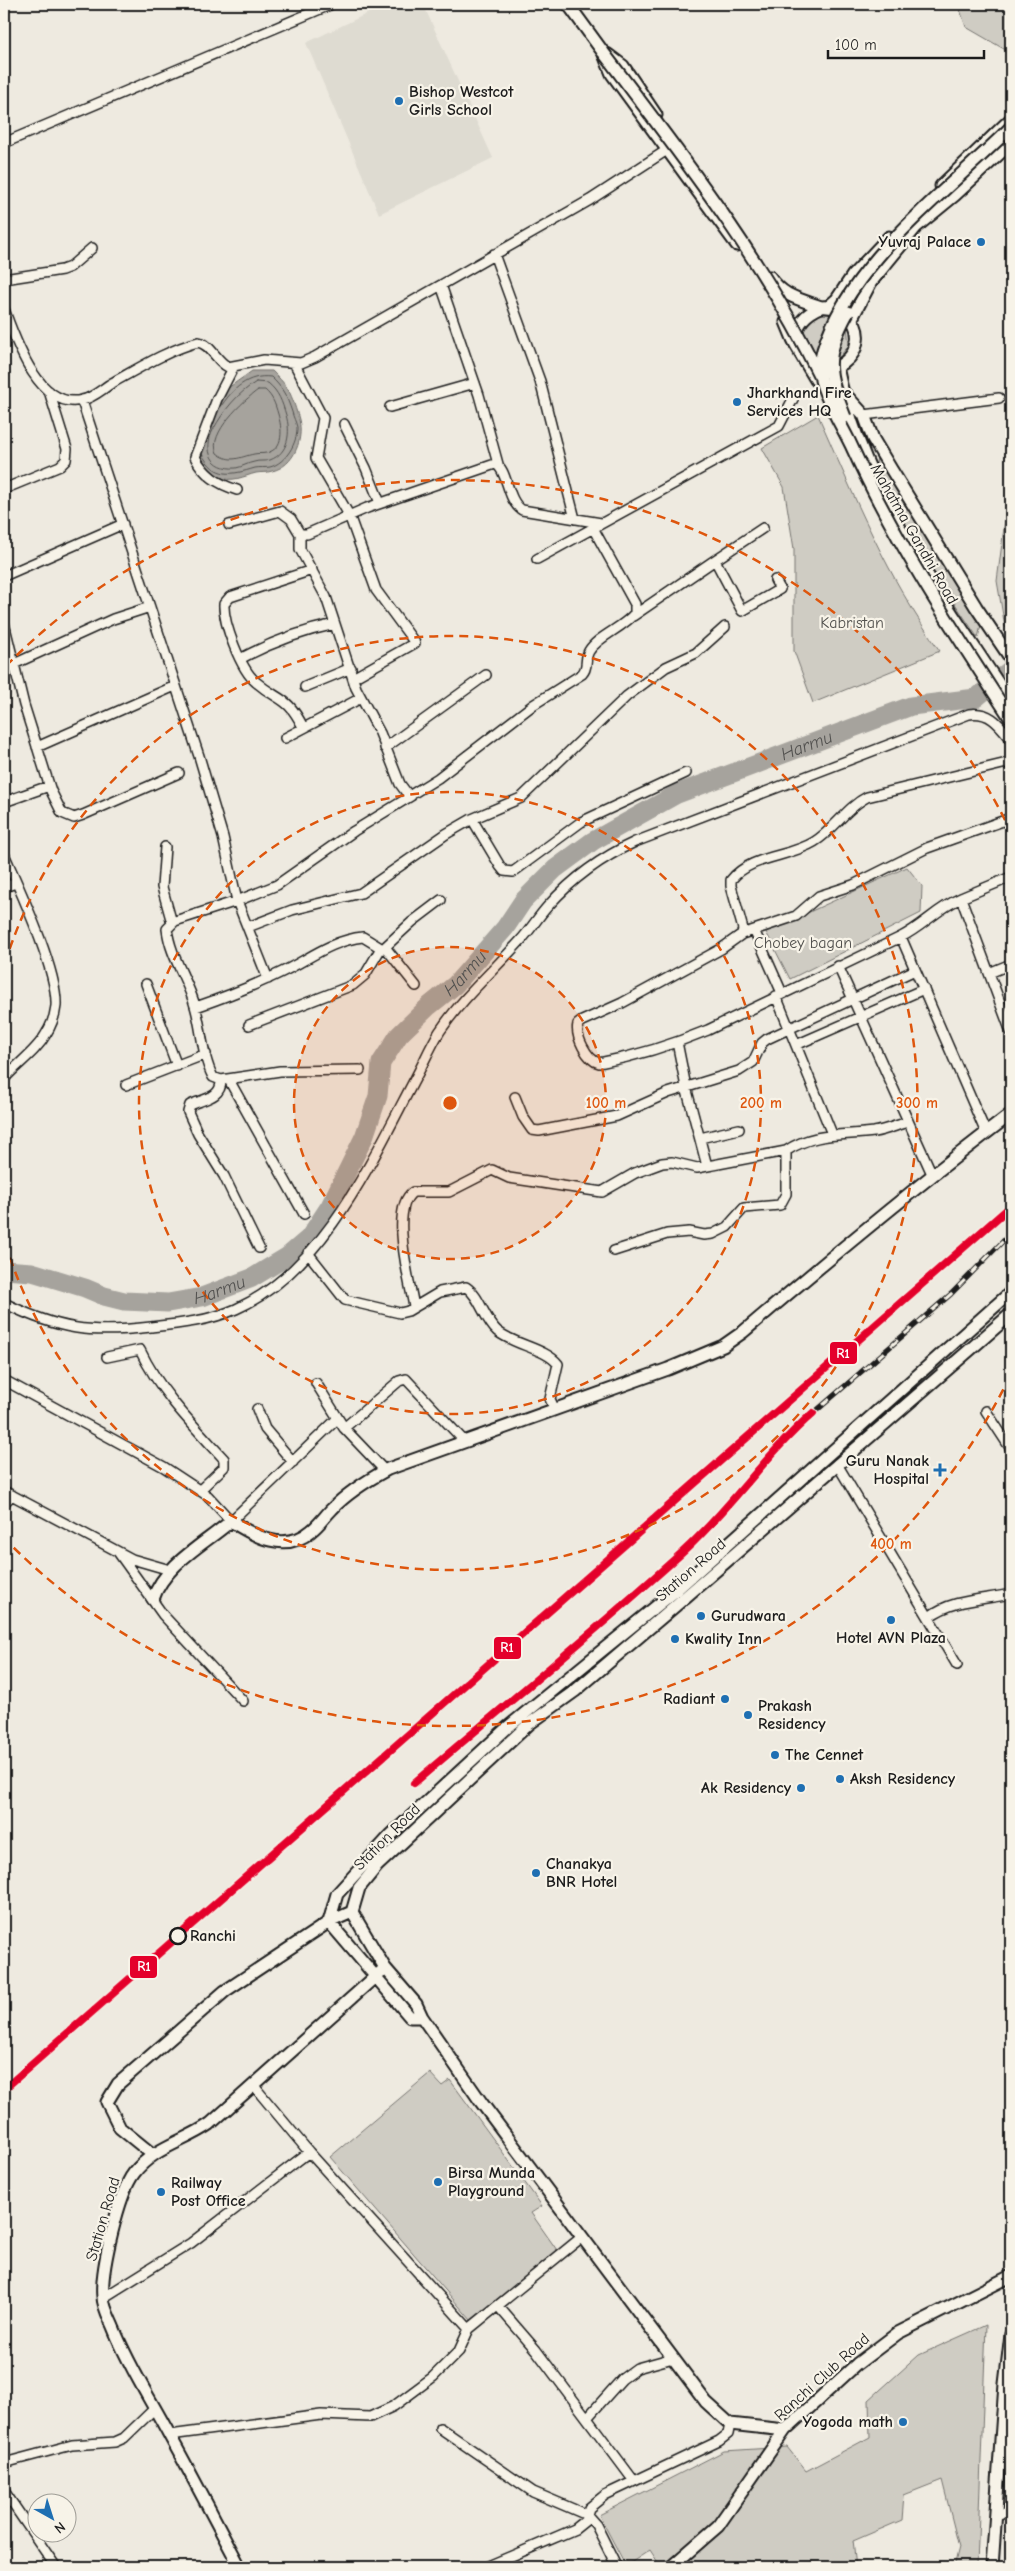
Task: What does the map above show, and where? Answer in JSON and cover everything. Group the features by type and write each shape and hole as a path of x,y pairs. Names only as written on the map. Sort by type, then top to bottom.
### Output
{"main road":[{"path":"568,4 758,265 793,322 821,378 864,474 906,555 1011,719"},
{"path":"603,52 623,66 776,288 784,293 841,311 852,320 857,333 856,347 849,359 837,367 822,369 809,364 800,353 787,323 751,264 612,74 603,52"},
{"path":"793,339 798,325 808,313 824,307 837,299 853,275 881,245 1011,120"},
{"path":"821,378 820,358 831,328 841,308 881,253 1011,127"},
{"path":"1011,136 926,214 880,263 844,320 833,347 829,372 833,388 860,452 902,538 1011,711"},
{"path":"852,320 871,282 916,227 955,195 1011,143"},
{"name":"Mahatma Gandhi Road","path":"800,353 815,377 872,498 907,561 1011,724"},
{"name":"Mahatma Gandhi Road","path":"837,367 850,420 884,497 914,553 1011,703"},
{"path":"842,391 864,416 873,439 891,469 976,607 1009,655"},
{"path":"153,1599 158,1584 170,1570 231,1521 266,1539 284,1544 297,1541 311,1532 333,1508 373,1477 385,1471 555,1410 723,1346 743,1332 854,1236 1011,1114"},
{"path":"329,1922 337,1894 391,1835 500,1734 674,1592 1011,1292"},
{"name":"Station Road","path":"352,1912 360,1888 377,1866 529,1724 597,1672 1011,1314"},
{"path":"152,2154 120,2128 107,2102 118,2084 225,1991 329,1922 352,1912 385,1968 416,2004 422,2017 481,2102 706,2402 730,2424 785,2430"},
{"path":"329,1922 410,2017 422,2017"},
{"name":"Station Road","path":"240,2567 170,2435 132,2372 102,2298 103,2276 125,2191 133,2174 152,2154 194,2135 385,1968"},
{"name":"Ranchi Club Road","path":"671,2567 718,2526 785,2430 856,2364 898,2333 1011,2276"},
{"path":"992,2567 1011,2334"}],"street":[{"path":"4,143 329,4"},
{"path":"4,309 31,373 41,386 68,400 82,400 156,359 198,342 205,344 223,365 233,368 264,360 294,363 315,357 590,200 667,150"},
{"path":"4,279 62,270 70,267 92,248"},
{"path":"494,254 540,381 575,519"},
{"path":"441,285 475,383 498,464 517,507 528,512 575,519 597,526 635,604 633,616"},
{"path":"294,363 322,418 316,458 349,515 376,590 415,643 353,678"},
{"path":"233,368 218,399 195,457 200,467 219,485 237,490"},
{"path":"390,407 475,383"},
{"path":"4,489 60,466 66,460 67,449 48,391"},
{"path":"864,416 999,398"},
{"path":"537,559 779,426 793,399"},
{"path":"82,400 217,817 237,901 268,979"},
{"path":"344,424 366,468 380,503"},
{"path":"300,534 307,534 380,503 484,466 498,464"},
{"path":"229,525 280,511 291,519 300,534 300,549 326,597 361,698 403,790 411,796"},
{"path":"4,576 123,524"},
{"path":"360,1070 280,1071 225,1080 212,1076 196,1007 168,936 167,929 172,923 237,901 284,881 354,831 438,778 533,705 582,674 586,668 586,657 591,649 633,616 763,528"},
{"path":"715,560 742,611 780,589 775,580"},
{"path":"303,727 288,704 254,681 240,659 224,608 226,600 312,570"},
{"path":"14,664 114,619 150,607"},
{"path":"4,623 38,747 50,786 62,813 74,818 179,773"},
{"path":"240,659 287,638 335,624"},
{"path":"248,928 292,910 366,890 472,819 521,798 620,702 666,667 696,653 725,627"},
{"path":"305,687 350,668"},
{"path":"385,748 486,675"},
{"path":"38,747 175,686"},
{"path":"284,738 361,698"},
{"path":"4,1303 40,1320 76,1329 134,1329 164,1326 190,1322 233,1311 244,1305 277,1285 326,1231 351,1194 387,1133 440,1031 480,982 520,940 547,907 570,883 594,863 635,842 969,714 978,713 989,716 997,721 1011,740"},
{"path":"742,934 743,929 731,886 731,880 741,869 796,851 816,841 836,826 858,801 867,797 1011,762"},
{"path":"472,819 500,866 504,871 513,872 580,822 686,772"},
{"path":"4,802 50,786"},
{"path":"1011,818 926,848 853,885 819,896 796,916 742,934 721,949 622,1002 582,1021 577,1028 589,1058 599,1063 642,1054 677,1042 708,1030 901,937 920,927 947,904 1011,877"},
{"path":"165,847 162,886 172,923"},
{"path":"4,854 53,982 56,1004 55,1015 45,1036 4,1079"},
{"path":"4,887 16,883"},
{"path":"961,898 1011,1032"},
{"path":"249,1025 353,985 365,975 383,948 412,922 441,900"},
{"path":"754,930 779,995 789,1028 832,1134"},
{"path":"196,1007 268,979 311,954 344,941 363,937 383,948 416,986"},
{"path":"901,937 986,1133"},
{"path":"989,973 1011,964"},
{"path":"838,966 932,1174"},
{"path":"515,1097 527,1125 532,1130 539,1131 617,1116 686,1087 746,1067 757,1056 762,1043 789,1028 915,970"},
{"path":"146,984 177,1066"},
{"path":"796,1045 862,1018 924,989"},
{"path":"677,1042 686,1087 707,1166"},
{"path":"126,1084 206,1054"},
{"path":"225,1080 304,1214"},
{"path":"225,1080 217,1093 190,1105 188,1112 198,1134 224,1176 259,1248"},
{"path":"414,1307 400,1220 406,1198 413,1192 449,1192 492,1170 508,1178 602,1192 635,1173 662,1163 672,1162 692,1168 707,1166 786,1151 803,1142 832,1134 876,1132 908,1122"},
{"path":"700,1138 739,1129"},
{"path":"614,1251 667,1234 689,1232 704,1235 713,1234 726,1227 744,1208 780,1205 786,1194 786,1151"},
{"path":"308,1253 346,1300 400,1313 440,1292 461,1287 470,1290 484,1315 498,1331 518,1343 554,1359 558,1364 550,1399 555,1410"},
{"path":"107,1357 140,1350 146,1365 164,1393 224,1459 224,1467 200,1490"},
{"path":"344,1428 399,1381 406,1379 465,1442"},
{"path":"4,1380 164,1467 200,1490 231,1521 337,1420"},
{"path":"316,1383 337,1420 385,1471"},
{"path":"257,1409 265,1430 293,1462"},
{"path":"986,1411 1011,1449"},
{"path":"837,1464 957,1665"},
{"path":"4,1491 132,1559 170,1570"},
{"path":"4,1503 12,1496"},
{"path":"118,1552 163,1615 243,1701"},
{"path":"929,1617 940,1608 955,1603 1011,1594"},
{"path":"253,2085 308,2152 469,2329"},
{"path":"102,2298 191,2242 308,2152"},
{"path":"170,2435 321,2415 370,2417 394,2406 434,2377 459,2351 469,2329 582,2237"},
{"path":"498,2306 587,2418 634,2482"},
{"path":"587,2418 622,2379 637,2368 673,2358"},
{"path":"4,2463 72,2445 115,2442 124,2438 154,2409"},
{"path":"486,2567 575,2530 585,2521 589,2508 605,2496 719,2441 728,2434 730,2424"},
{"path":"440,2428 533,2492 587,2514 596,2525 617,2567"},
{"path":"4,2493 56,2567"},
{"path":"995,2517 1011,2510"}],"shaded area":[{"name":"Bishop Westcot Girls School","path":"387,4 423,4 493,158 379,214 306,43"}],"green space":[{"path":"958,4 1011,4 1011,49 1004,49 966,27"},
{"path":"835,315 847,327 849,345 838,359 821,363 800,344 807,322 816,316"},
{"name":"Kabristan","path":"818,415 888,566 921,624 940,651 813,703 794,651 794,549 784,487 762,448"},
{"path":"877,457 981,625 978,638 921,553 876,465"},
{"path":"1011,475 1011,630 1005,627 997,581"},
{"name":"Chobey bagan","path":"907,867 922,886 921,913 790,979 766,932"},
{"name":"Birsa Munda Playground","path":"430,2073 442,2086 450,2080 542,2206 531,2213 559,2253 471,2320 330,2157"},
{"name":"Yogoda math","path":"986,2325 977,2567 954,2567 959,2547 942,2480 904,2495 902,2520 853,2541 856,2567 661,2567 650,2550 626,2566 599,2515 724,2451 787,2447 806,2471 870,2437 869,2400 919,2355"}],"water":[{"path":"252,371 272,371 283,382 298,416 300,424 299,441 292,457 280,468 270,472 224,479 207,470 200,460 197,449 199,437 203,424 216,401 227,389"}],"waterway":[{"name":"Harmu","path":"4,1270 32,1272 124,1301 168,1303 202,1297 252,1278 288,1256 309,1238 330,1206 364,1137 378,1096 381,1063 399,1035 429,1006 455,985 505,928 523,901 555,869 593,841 677,794 911,706 976,698 1011,669"}],"railway":[{"path":"926,1280 1011,1206"},
{"path":"414,1783 685,1550 733,1501 793,1431 951,1294 1011,1233"}],"transit line":[{"name":"R1","path":"4,2089 1011,1206"},
{"name":"R1","path":"414,1783 584,1639 684,1551 780,1446 813,1413"}],"place":[{"name":"Bishop Westcot Girls School","path":"399,101"},
{"name":"Yuvraj Palace","path":"981,242"},
{"name":"Jharkhand Fire Services HQ","path":"737,402"},
{"name":"Guru Nanak Hospital","path":"940,1470"},
{"name":"Gurudwara","path":"701,1616"},
{"name":"Hotel AVN Plaza","path":"891,1620"},
{"name":"Kwality Inn","path":"675,1639"},
{"name":"Radiant","path":"725,1699"},
{"name":"Prakash Residency","path":"748,1715"},
{"name":"The Cennet","path":"775,1755"},
{"name":"Aksh Residency","path":"840,1779"},
{"name":"Ak Residency","path":"801,1788"},
{"name":"Chanakya BNR Hotel","path":"536,1873"},
{"name":"Ranchi","path":"178,1936"},
{"name":"Birsa Munda Playground","path":"438,2182"},
{"name":"Railway Post Office","path":"161,2192"},
{"name":"Yogoda math","path":"903,2422"}]}
